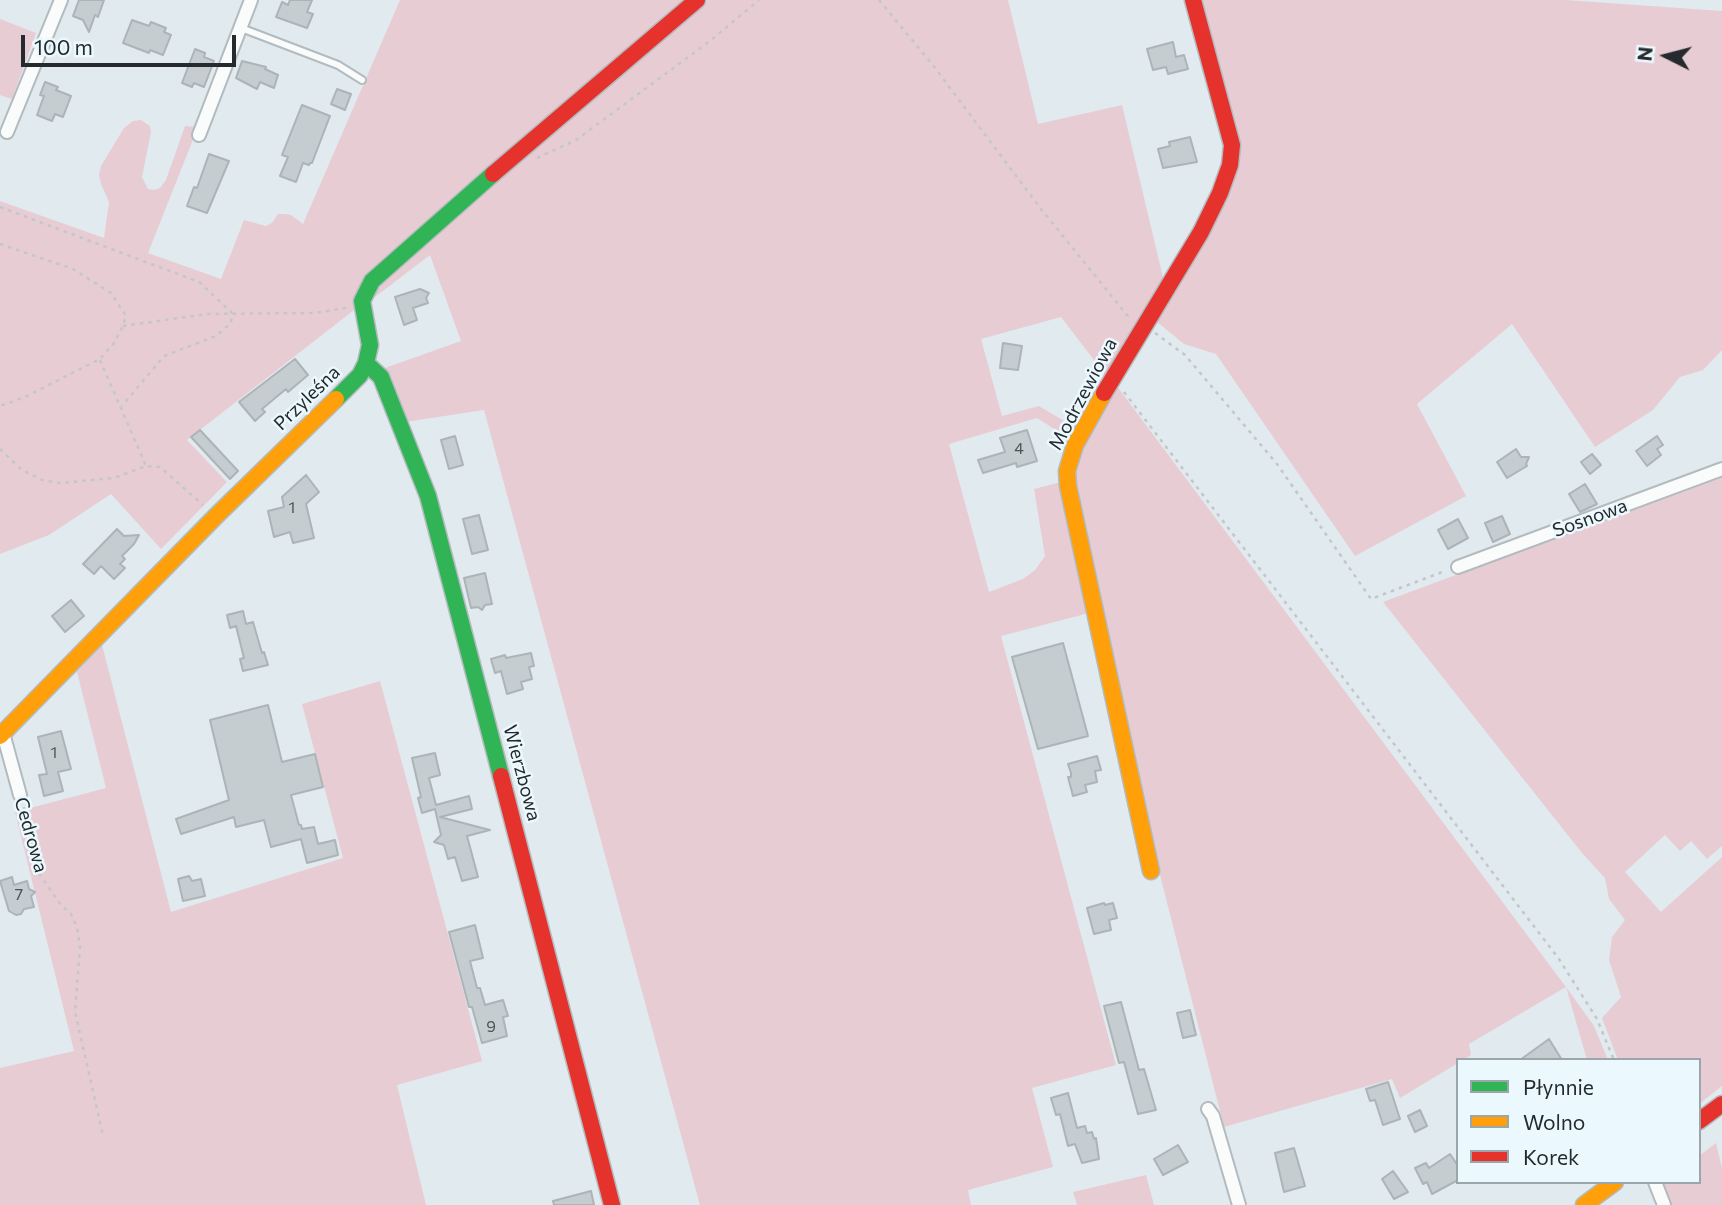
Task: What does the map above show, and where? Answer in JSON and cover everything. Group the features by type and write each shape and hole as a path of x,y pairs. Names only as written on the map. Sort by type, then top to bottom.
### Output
{"street":[{"path":"8,132 61,0"},
{"path":"199,135 251,0"},
{"path":"362,302 372,281 696,0"},
{"name":"Modrzewiowa","path":"1151,870 1067,479 1069,461 1075,445 1144,324 1174,280 1201,232 1230,165 1232,145 1193,0"},
{"name":"Przyleśna","path":"2,734 216,516 360,375 370,345 362,302"},
{"name":"Wierzbowa","path":"366,363 381,377 428,496 612,1205"},
{"name":"Sosnowa","path":"1458,567 1722,469"},
{"name":"Cedrowa","path":"2,734 20,795"},
{"path":"1701,1120 1722,1104"},
{"path":"1208,1109 1239,1205"},
{"path":"1584,1205 1612,1184"},
{"path":"1656,1184 1664,1205"}],"lane":[{"path":"241,28 338,65 362,80"}],"path":[{"path":"508,161 537,158 576,140 710,41 758,0"},
{"path":"0,207 199,282 232,313 232,323 216,336 164,356 122,406"},
{"path":"0,243 73,269 111,293 126,316 114,343 100,359 25,397 0,406"},
{"path":"123,326 232,313 315,313 343,309 362,302"},
{"path":"100,359 146,466"},
{"path":"1114,379 1559,959 1597,1019 1613,1058"},
{"path":"0,449 22,470 42,480 60,483 114,478 146,466 160,467 216,516"},
{"name":"Cedrowa","path":"20,795 33,838 40,875 61,905 71,914 77,927 80,947 75,1012 103,1135"}],"shaded area":[{"path":"400,0 687,0 369,279 355,294 358,307 187,440 227,482 161,549 111,494 49,535 0,554 0,201 104,238 109,202 99,175 101,166 124,128 133,121 141,120 150,126 142,177 148,189 154,190 160,188 166,180 185,126 198,127 148,253 221,279 244,220 266,226 272,223 278,214 285,214 303,224"},
{"path":"708,0 1008,0 1038,124 1122,105 1165,286 1107,377 1061,317 981,339 1002,416 1039,406 1076,428 1070,439 1037,418 949,444 989,592 1023,579 1035,570 1045,556 1034,489 1061,482 1089,613 1001,636 1116,1065 1032,1088 1053,1167 968,1190 971,1205 700,1205 484,410 405,422 385,368 461,341 430,255 375,297 372,290"},
{"path":"1200,0 1566,0 1722,11 1722,350 1703,370 1680,377 1653,410 1595,447 1512,324 1417,404 1466,496 1355,556 1216,354 1184,344 1156,321 1208,233 1240,157"},
{"path":"0,19 36,33 12,99 0,95"},
{"path":"1116,385 1566,987 1469,1044 1471,1055 1456,1058 1456,1064 1400,1098 1392,1079 1224,1127 1160,875 1071,464"},
{"path":"1722,476 1722,846 1707,859 1691,841 1680,851 1665,835 1625,872 1661,912 1722,857 1722,1086 1701,1102 1701,1058 1617,1058 1602,1018 1621,997 1609,960 1612,937 1625,920 1609,899 1605,878 1582,853 1383,602"},
{"path":"102,645 171,912 343,858 302,704 380,681 482,1061 397,1085 426,1205 0,1205 0,1068 74,1051 15,812 106,788 77,672"},
{"path":"1566,987 1594,1026 1607,1058 1586,1058"},
{"path":"1716,1143 1722,1168 1722,1205 1668,1205 1661,1185 1701,1184 1701,1154"},
{"path":"1146,1175 1154,1205 1077,1205 1073,1192"}],"building":[{"path":"79,0 104,0 89,32 83,20 73,16"},
{"path":"290,0 312,0 307,12 313,14 307,28 276,17 282,2 288,5"},
{"path":"132,20 149,26 151,22 166,28 164,32 171,35 163,55 150,50 149,53 123,43"},
{"path":"1173,42 1176,57 1184,55 1188,69 1168,74 1166,67 1153,70 1147,49"},
{"path":"195,49 214,61 204,87 194,83 192,87 182,83"},
{"path":"242,61 266,67 265,69 278,75 274,88 260,82 257,89 236,78"},
{"path":"45,82 71,96 63,117 55,114 52,121 37,115 44,96 40,95"},
{"path":"337,89 351,94 345,110 331,104"},
{"path":"302,105 330,116 312,163 303,163 296,182 280,176 288,157 282,155"},
{"path":"1190,137 1197,162 1163,168 1158,149 1170,146 1169,142"},
{"path":"209,154 229,161 207,213 187,206 194,187 197,188"},
{"path":"420,289 429,293 426,298 428,303 413,308 417,320 404,325 395,297"},
{"path":"1003,343 1022,346 1018,370 1000,368"},
{"path":"295,359 308,375 262,409 265,412 255,421 239,402"},
{"path":"200,430 238,471 230,479 191,437"},
{"path":"1027,430 1037,461 1017,467 1016,463 983,473 978,460 1005,452 1000,438"},
{"path":"455,436 463,465 449,469 441,440"},
{"path":"1657,436 1663,445 1657,449 1661,455 1647,466 1636,451"},
{"path":"1516,449 1521,457 1529,457 1527,466 1507,478 1497,462"},
{"path":"1592,454 1601,465 1590,474 1581,462"},
{"path":"306,475 319,492 306,504 314,538 293,543 290,532 274,537 268,511 284,507 282,497"},
{"path":"1585,484 1597,504 1580,512 1569,494"},
{"path":"479,515 488,550 472,554 463,519"},
{"path":"1502,516 1510,534 1493,542 1485,523"},
{"path":"1458,519 1468,538 1448,549 1438,530"},
{"path":"117,529 124,536 139,535 122,556 125,559 120,564 125,568 114,579 101,566 94,574 83,564"},
{"path":"485,573 492,604 485,605 482,610 478,607 471,608 464,578"},
{"path":"71,600 84,616 65,632 52,616"},
{"path":"243,611 246,624 253,622 268,665 243,671 240,659 244,658 236,626 230,628 227,615"},
{"path":"1063,643 1088,736 1038,749 1012,657"},
{"path":"531,653 534,666 529,667 532,679 521,682 523,689 507,694 501,671 495,673 491,659"},
{"path":"268,705 282,762 315,754 323,787 291,795 299,825 302,829 314,827 318,844 335,840 338,855 307,863 301,839 271,847 264,820 236,827 234,817 181,834 176,819 229,800 210,720"},
{"path":"61,731 71,769 58,772 63,791 44,796 39,775 47,774 38,737"},
{"path":"435,753 440,775 429,778 436,805 469,796 472,809 440,817 490,830 467,836 478,877 462,881 455,857 448,859 444,845 434,842 441,835 435,809 422,813 412,758"},
{"path":"1097,756 1101,770 1095,771 1097,782 1085,785 1087,792 1073,796 1068,764"},
{"path":"189,876 192,881 201,879 205,896 183,901 178,879"},
{"path":"12,877 14,885 27,881 29,889 35,892 31,896 34,907 24,909 21,914 16,915 9,911 0,881"},
{"path":"1113,903 1117,918 1109,920 1111,930 1094,934 1087,908"},
{"path":"475,925 483,958 470,961 477,988 480,988 485,1005 503,1000 508,1016 503,1017 507,1036 482,1043 472,1007 469,1007 449,932"},
{"path":"1121,1002 1139,1070 1144,1069 1156,1110 1138,1114 1124,1062 1119,1063 1104,1006"},
{"path":"1190,1010 1196,1035 1183,1038 1177,1013"},
{"path":"1549,1039 1561,1058 1523,1058"},
{"path":"1388,1082 1400,1119 1383,1125 1375,1100 1370,1101 1366,1089"},
{"path":"1068,1093 1077,1128 1085,1126 1087,1133 1092,1132 1094,1139 1096,1138 1099,1159 1082,1163 1075,1144 1068,1146 1060,1114 1056,1115 1051,1098"},
{"path":"1420,1110 1427,1126 1415,1132 1408,1116"},
{"path":"1178,1145 1188,1162 1163,1175 1154,1159"},
{"path":"1294,1148 1305,1186 1284,1192 1275,1153"},
{"path":"1450,1154 1456,1163 1456,1181 1432,1194 1427,1182 1423,1184 1415,1168 1426,1163 1429,1168"},
{"path":"1393,1171 1408,1192 1394,1199 1382,1179"},
{"path":"591,1191 594,1205 554,1205 553,1201"}],"traffic: fast":[{"path":"336,399 360,375 366,363 370,345 362,301 372,281 493,174"},
{"path":"366,363 381,377 428,496 501,776"}],"traffic: slow":[{"path":"1104,393 1075,445 1067,471 1068,486 1151,871"},
{"path":"0,736 216,516 336,399"},
{"path":"1584,1205 1612,1184"}],"traffic: jam":[{"path":"493,174 697,0"},
{"path":"1104,393 1201,232 1230,165 1232,145 1193,0"},
{"path":"501,776 612,1205"},
{"path":"1701,1120 1722,1104"}]}
